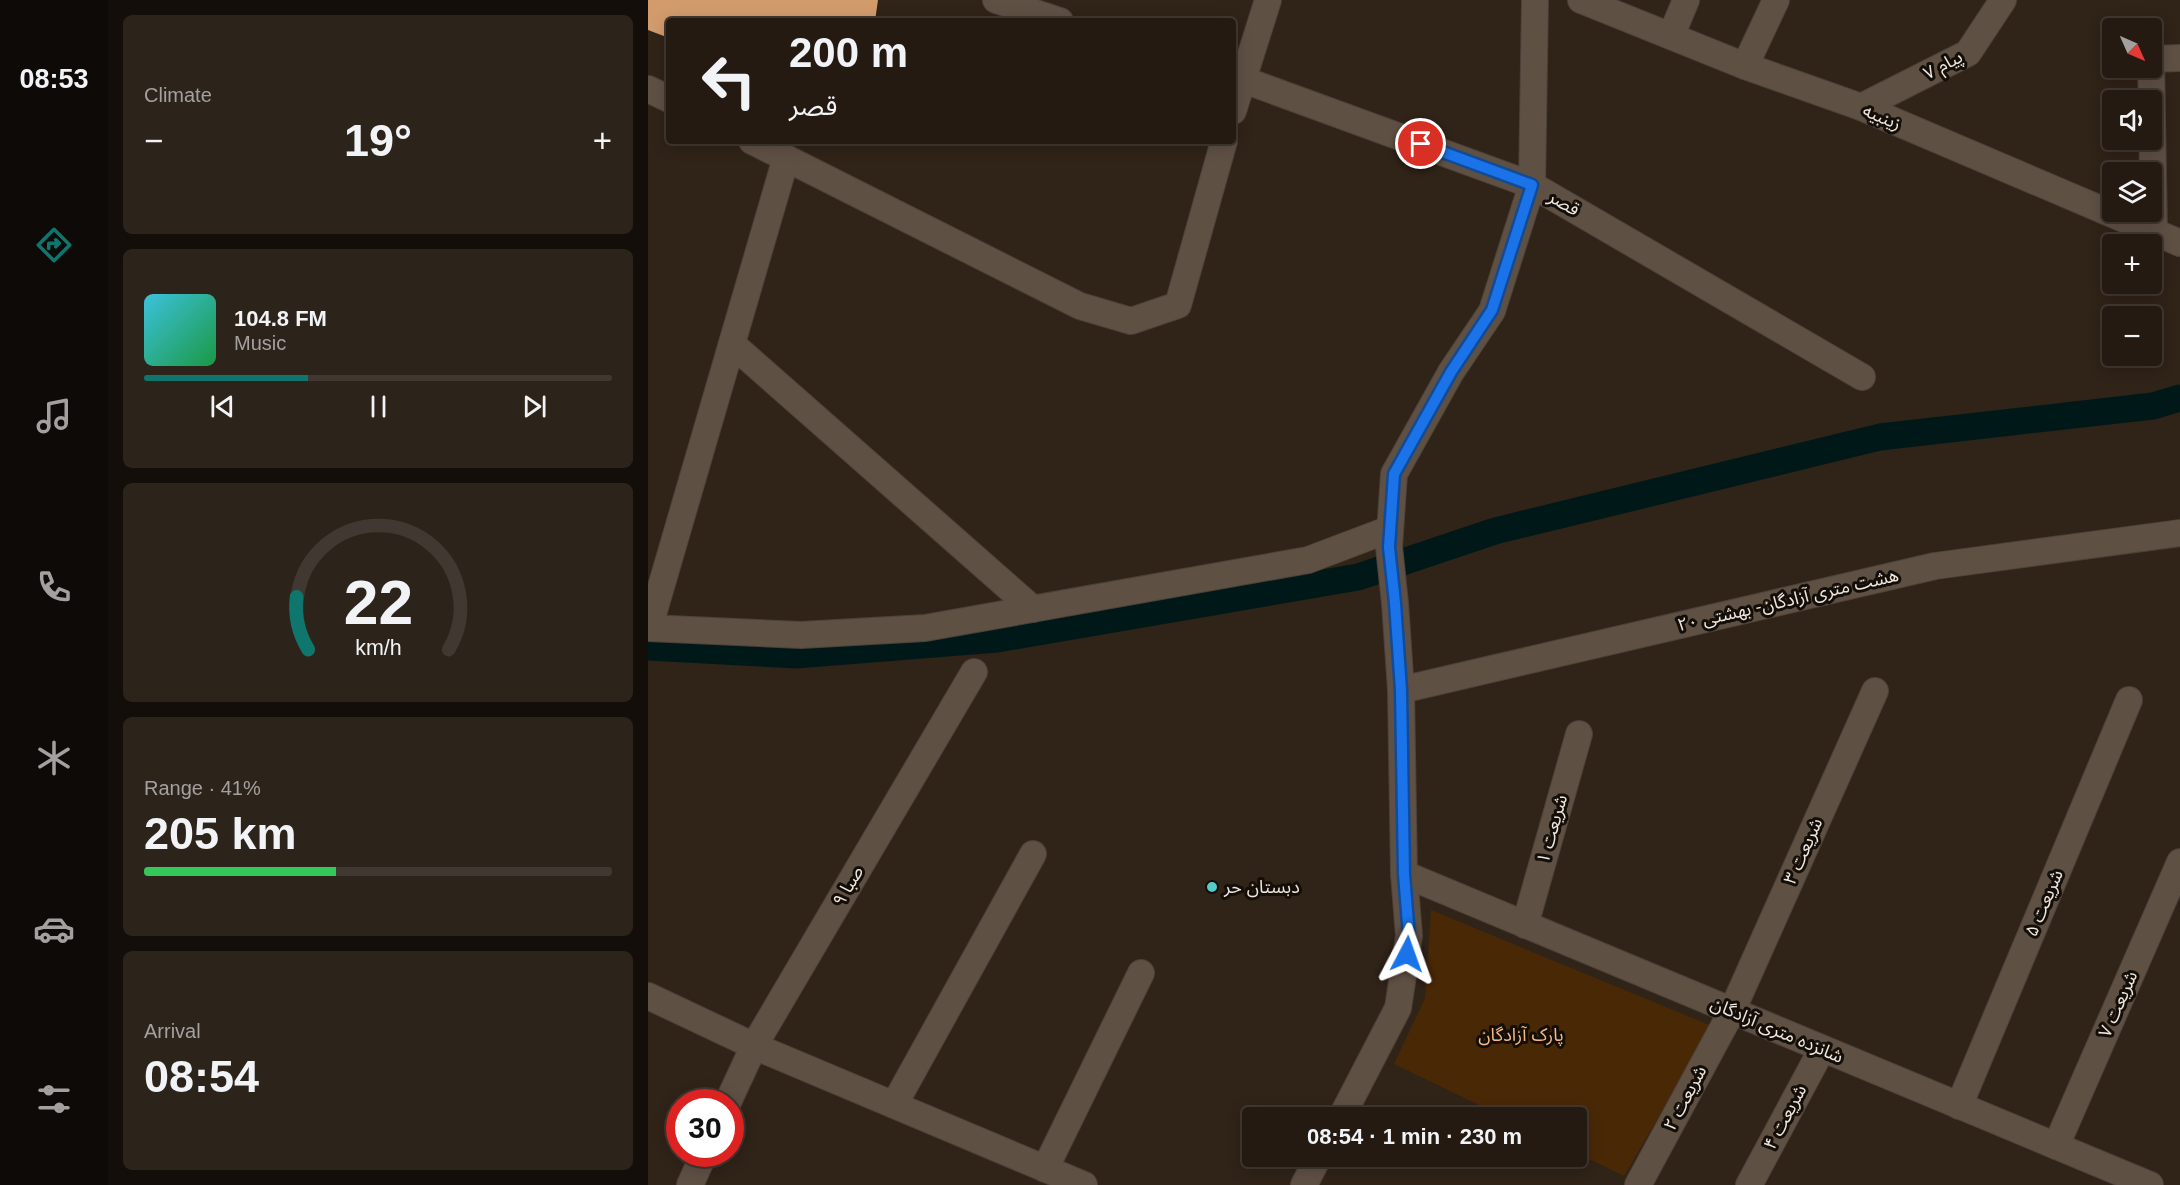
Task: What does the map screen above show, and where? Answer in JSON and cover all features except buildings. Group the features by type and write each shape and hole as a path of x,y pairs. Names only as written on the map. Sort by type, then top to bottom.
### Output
{"street":[{"path":"996,0 1051,18"},
{"path":"1238,78 1268,0"},
{"path":"1347,1107 1398,1008 1409,936 1404,874 1401,690 1389,538 1394,474 1451,372 1492,310 1532,185 1535,0"},
{"name":"زینبیه","path":"1581,0 1745,66 1861,107 2180,243"},
{"path":"1671,36 1686,0"},
{"path":"1745,66 1776,0"},
{"name":"پیام ۷","path":"1861,107 1968,53 2003,0"},
{"path":"2154,232 2151,59 2180,58"},
{"name":"قصر","path":"1238,78 1532,185 1862,377"},
{"path":"648,89 666,98"},
{"path":"758,144 1080,306 1131,321 1178,305 1223,144"},
{"path":"786,158 648,628 801,634 925,628 1308,560 1389,538"},
{"path":"732,344 1033,609"},
{"name":"هشت متری آزادگان- بهشتی ۲۰","path":"1401,690 1935,566 2180,533"},
{"name":"صبا ۹","path":"734,1089 754,1046 974,672"},
{"name":"۳ شریعت","path":"1732,1011 1875,691"},
{"name":"۵ شریعت","path":"1959,1106 2129,700"},
{"name":"۱ شریعت","path":"1525,925 1579,734"},
{"path":"894,1105 1033,854"},
{"name":"۷ شریعت","path":"2056,1146 2180,862"},
{"name":"شانزده متری آزادگان","path":"1404,874 2056,1146 2110,1178 2150,1185"},
{"path":"1045,1169 1141,973"},
{"path":"648,996 754,1046 1084,1185"},
{"name":"۲ شریعت","path":"1638,1185 1732,1011"},
{"name":"۴ شریعت","path":"1749,1185 1822,1049"},
{"path":"690,1185 698,1167"},
{"path":"1304,1185 1313,1167"}],"green space":[{"name":"پارک آزادگان","path":"1431,910 1712,1026 1624,1176 1587,1158 1587,1107 1483,1107 1394,1064 1425,998"}],"waterway":[{"path":"648,647 796,655 997,639 1358,577 1495,531 1880,437 2153,406 2180,398"}],"place":[{"name":"دبستان حر","path":"1212,887"}],"route":[{"path":"1407,954 1409,936 1404,874 1401,690 1389,547 1394,474 1451,372 1492,310 1532,185 1421,144"}]}
